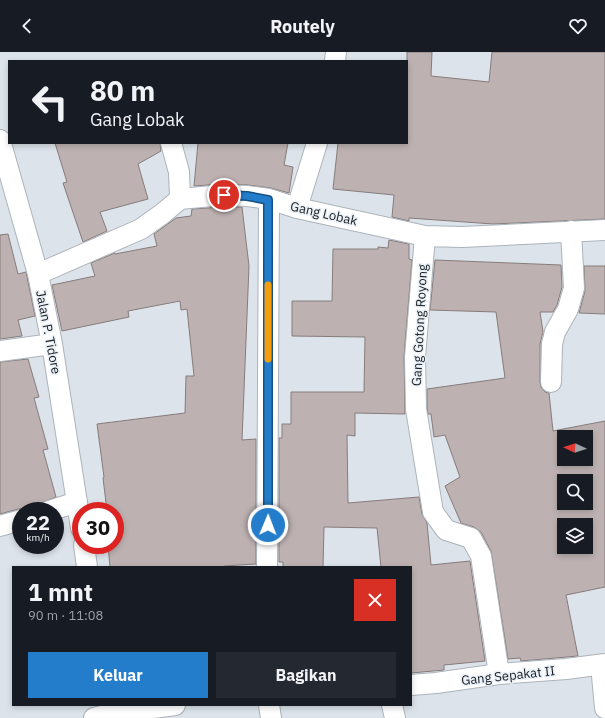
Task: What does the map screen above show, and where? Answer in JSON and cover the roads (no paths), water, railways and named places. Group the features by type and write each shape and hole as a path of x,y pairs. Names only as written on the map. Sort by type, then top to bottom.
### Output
{"street":[{"name":"Jalan P. Tidore","path":"0,140 38,274 52,344 77,502"},
{"path":"38,274 141,229 180,199 179,172 171,144"},
{"path":"297,208 317,144"},
{"name":"Gang Lobak","path":"180,199 224,195 247,196 425,236 462,237 605,230"},
{"path":"267,566 268,200"},
{"path":"551,382 552,344 554,332 568,309 574,288 572,232"},
{"name":"Gang Gotong Royong","path":"425,236 415,357 416,410 433,512 446,530 470,538 480,556 500,674"},
{"path":"0,352 52,344"},
{"path":"0,526 12,523"},
{"path":"85,554 87,566"},
{"path":"603,664 605,708"},
{"name":"Gang Sepakat II","path":"412,685 500,674 603,664"},
{"path":"104,712 165,706"},
{"path":"269,706 271,718"},
{"path":"392,706 395,718"}]}
